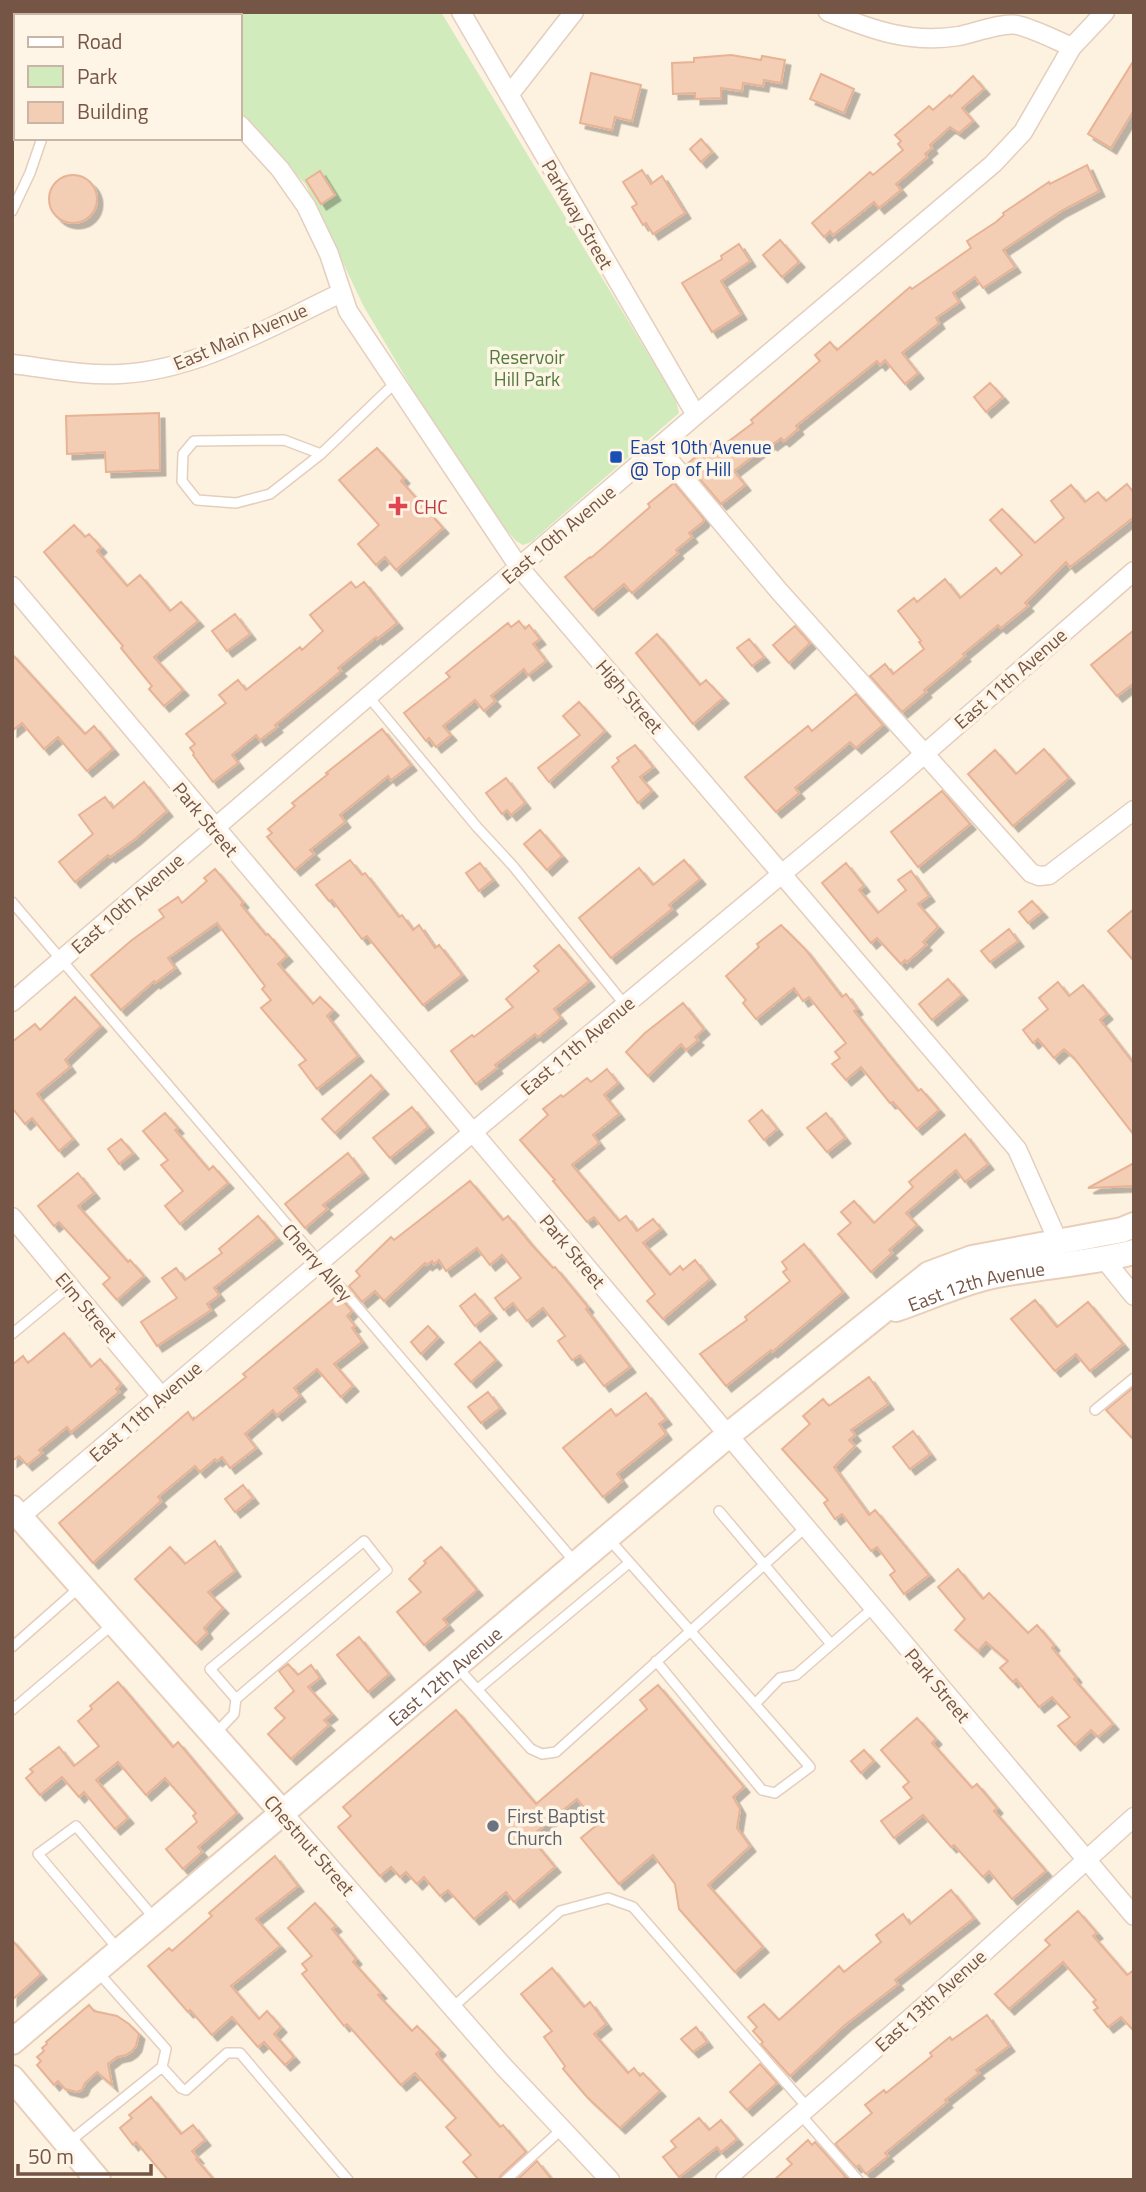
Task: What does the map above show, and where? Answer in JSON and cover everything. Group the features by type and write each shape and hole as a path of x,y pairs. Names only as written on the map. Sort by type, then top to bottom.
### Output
{"street":[{"name":"Parkway Street","path":"461,12 696,415"},
{"path":"509,95 574,12"},
{"path":"828,12 871,29 907,38 959,36 1015,24 1072,47"},
{"name":"East 10th Avenue","path":"12,1002 993,164 1023,132 1072,47 1105,12"},
{"name":"High Street","path":"242,127 281,169 306,206 329,254 348,310 519,567 1017,1149 1058,1241"},
{"name":"East Main Avenue","path":"12,364 100,374 136,373 170,367 204,356 341,293"},
{"path":"659,448 779,591 1022,863 1037,876 1049,875 1134,810"},
{"name":"East 11th Avenue","path":"16,1513 161,1396 925,753 1134,571"},
{"name":"Park Street","path":"12,586 1134,1916"},
{"name":"Elm Street","path":"12,1217 161,1396"},
{"name":"East 12th Avenue","path":"12,2042 727,1436 929,1274 972,1258 1122,1230 1134,1225"},
{"name":"East 12th Avenue","path":"882,1313 982,1279 1134,1252"},
{"path":"1104,1259 1134,1296"},
{"name":"Chestnut Street","path":"16,1513 453,2008 610,2180"},
{"name":"East 13th Avenue","path":"725,2180 1134,1818"},
{"path":"16,2089 68,2143 98,2180"}],"lane":[{"path":"12,211 30,173 41,140"},
{"path":"321,454 284,440 194,441 183,454 182,481 197,500 236,503 270,494 321,454 396,382"},
{"path":"368,696 513,866 625,1005"},
{"name":"Cherry Alley","path":"12,902 576,1564"},
{"path":"12,1334 70,1286"},
{"path":"1095,1410 1134,1378"},
{"path":"719,1511 831,1644"},
{"path":"456,1665 531,1749 542,1754 555,1752 805,1528"},
{"path":"607,1537 810,1768 775,1793 762,1790 656,1661"},
{"path":"214,1735 234,1714 236,1699 387,1570 364,1541 211,1669 236,1699"},
{"path":"478,1689 629,1563"},
{"path":"12,1647 81,1586"},
{"path":"755,1704 780,1678 796,1675 873,1608"},
{"path":"12,1710 114,1623"},
{"path":"120,1950 38,1854 76,1826 155,1920"},
{"path":"453,2008 560,1911 608,1898 633,1907 804,2111 858,2180"},
{"path":"68,2143 162,2067 166,2049 96,1970"},
{"path":"162,2067 186,2090 227,2053 240,2053 348,2180"},
{"path":"506,2180 562,2129"}],"green space":[{"name":"Reservoir Hill Park","path":"99,12 441,12 676,400 679,413 531,542 523,545 516,541 482,501 427,414 363,305 306,185 242,114 242,14"}],"building":[{"path":"731,55 761,60 762,56 785,60 781,83 764,80 763,86 743,83 742,91 721,88 721,98 695,99 695,93 673,94 672,63"},
{"path":"1134,60 1134,110 1111,148 1088,134"},
{"path":"591,73 641,85 632,121 615,117 612,130 580,123"},
{"path":"821,74 854,89 844,113 810,99"},
{"path":"973,76 984,89 962,108 973,121 959,133 950,127 930,145 932,148 925,154 927,157 896,184 901,190 879,208 874,202 833,235 830,231 824,237 812,223 870,172 873,175 903,150 898,144 901,141 895,135 929,106 933,110 950,95 951,97"},
{"path":"701,139 712,152 701,162 690,149"},
{"path":"1087,165 1099,191 1061,211 1003,250 1015,267 983,288 975,277 953,293 959,302 936,318 939,323 902,353 918,373 905,384 885,360 880,365 877,361 796,426 798,429 784,441 781,438 772,445 770,443 734,471 745,485 721,504 687,464 712,443 717,450 753,423 751,420 820,361 815,355 830,342 837,350 910,287 912,289 971,248 967,241 996,222 1003,213 1049,182 1050,184"},
{"path":"642,170 651,184 662,176 685,213 653,234 646,223 643,225 632,207 637,204 623,182"},
{"path":"320,171 335,195 321,204 306,180"},
{"path":"73,175 90,182 97,199 90,216 73,223 56,216 49,199 56,182"},
{"path":"780,240 799,262 782,277 763,255"},
{"path":"739,244 750,261 721,281 741,314 712,332 682,283 722,259 721,256"},
{"path":"990,383 1003,397 986,412 974,397"},
{"path":"159,413 160,470 106,472 105,452 67,454 66,416"},
{"name":"CHC","path":"377,448 404,478 401,481 443,528 396,570 385,557 376,565 358,544 379,525 339,480"},
{"path":"674,483 704,519 703,522 689,533 692,537 676,550 678,553 632,593 624,584 593,610 565,577 591,558"},
{"path":"1127,484 1134,493 1134,517 1070,567 1066,562 1025,603 1028,606 1001,628 998,625 963,654 965,656 902,712 870,676 885,664 893,674 924,649 898,611 914,598 917,602 945,579 960,598 996,568 1001,574 1022,555 990,520 1002,509 1035,543 1064,518 1051,501 1071,485 1085,502 1098,492 1106,501"},
{"path":"74,525 85,537 89,534 101,547 97,551 127,586 140,575 170,611 181,602 198,621 154,657 183,690 164,706 149,689 152,686 121,648 123,646 44,552"},
{"path":"351,582 356,588 364,582 397,623 338,668 341,671 275,725 277,727 260,740 256,735 232,755 238,763 213,782 193,755 190,748 195,744 186,734 226,703 219,695 238,680 246,690 300,647 302,650 323,631 310,615"},
{"path":"235,614 250,634 227,651 212,631"},
{"path":"519,621 525,629 529,625 540,639 533,644 546,661 528,675 524,669 491,696 495,701 484,711 475,700 443,726 451,735 436,747 429,738 426,741 404,713 450,677 446,673 508,623 511,627"},
{"path":"795,626 810,643 789,663 773,645"},
{"path":"1134,630 1134,683 1117,696 1091,665"},
{"path":"657,634 700,685 706,680 723,698 693,724 636,653"},
{"path":"749,639 764,657 752,666 737,648"},
{"path":"12,654 85,734 94,726 113,749 87,771 58,737 44,749 22,723 12,731"},
{"path":"856,694 883,725 856,748 850,742 795,788 799,793 776,812 745,777 808,726 812,731"},
{"path":"579,702 605,731 549,782 538,768 580,735 563,716"},
{"path":"382,729 411,765 391,780 388,776 340,815 345,822 310,850 314,854 295,870 267,837 272,833 268,829 295,806 292,803 328,774 326,773"},
{"path":"635,745 653,767 640,777 652,791 638,803 612,767 619,761 617,758"},
{"path":"1044,749 1069,778 1013,826 968,774 995,750 1016,774"},
{"path":"506,778 525,803 511,815 507,810 502,814 486,793"},
{"path":"144,782 167,811 135,839 110,857 108,855 75,882 59,862 93,834 79,815 105,797 113,808"},
{"path":"942,791 970,824 918,867 891,832"},
{"path":"540,830 562,856 547,870 524,844"},
{"path":"350,860 362,875 365,873 399,917 402,915 413,930 419,925 435,948 439,945 462,975 423,1005 367,936 362,939 332,900 329,901 316,885"},
{"path":"684,860 700,879 669,905 672,909 611,958 579,918 639,868 653,885"},
{"path":"480,863 493,880 479,891 466,873"},
{"path":"846,863 864,886 859,890 878,913 906,890 898,880 911,871 929,896 918,904 938,927 923,942 926,945 907,962 905,960 901,964 877,938 871,943 822,883"},
{"path":"215,869 243,902 241,905 287,956 278,964 313,1004 320,997 333,1010 327,1016 358,1056 317,1089 299,1065 306,1060 261,1008 271,1000 262,989 265,986 217,923 168,958 175,968 155,983 154,981 121,1010 91,975 164,917 159,910 178,897 182,903 207,881 204,878"},
{"path":"1032,901 1042,912 1028,923 1019,912"},
{"path":"1134,909 1134,961 1108,931"},
{"path":"781,925 805,949 842,997 846,994 857,1009 854,1011 883,1048 918,1091 921,1089 939,1110 917,1129 893,1102 890,1103 861,1067 846,1080 832,1064 840,1058 835,1052 846,1043 809,997 803,1001 794,988 756,1019 743,1003 746,1000 726,976 759,947 757,944"},
{"path":"1009,929 1018,941 990,962 981,951"},
{"path":"559,945 589,981 554,1009 561,1018 538,1037 535,1034 495,1065 497,1068 476,1084 451,1051 513,1007 506,999 539,971 534,966"},
{"path":"948,979 962,995 932,1020 919,1004"},
{"path":"1058,982 1069,996 1083,985 1107,1014 1100,1020 1134,1064 1134,1135 1074,1058 1064,1049 1054,1058 1038,1039 1033,1043 1023,1030 1048,1009 1039,998"},
{"path":"75,997 101,1026 65,1060 70,1067 37,1094 73,1139 59,1151 32,1118 25,1124 12,1108 12,1042 35,1024 40,1030"},
{"path":"683,1003 704,1029 695,1037 698,1040 686,1050 681,1044 648,1076 626,1052"},
{"path":"607,1069 618,1083 604,1095 619,1114 593,1135 599,1143 572,1165 619,1221 626,1216 637,1231 653,1219 661,1229 643,1243 670,1275 680,1266 683,1270 695,1260 710,1279 663,1319 647,1301 655,1294 594,1217 587,1222 520,1140 548,1115 543,1109 587,1078 591,1082"},
{"path":"371,1075 383,1089 335,1133 322,1119"},
{"path":"412,1107 428,1127 390,1158 373,1138"},
{"path":"762,1110 777,1129 764,1140 749,1121"},
{"path":"165,1113 178,1128 175,1130 209,1170 213,1166 228,1183 180,1224 165,1206 183,1191 161,1165 168,1160 143,1131"},
{"path":"826,1113 845,1138 827,1152 807,1128"},
{"path":"965,1134 988,1164 965,1182 956,1170 906,1213 917,1225 889,1250 892,1253 871,1272 838,1234 851,1223 841,1212 854,1201 874,1223 913,1187 909,1182"},
{"path":"121,1139 133,1153 119,1164 108,1149"},
{"path":"348,1153 363,1173 323,1205 327,1209 305,1228 285,1204"},
{"path":"1134,1163 1134,1186 1088,1188"},
{"path":"78,1173 94,1193 78,1206 144,1276 117,1300 103,1284 110,1278 59,1222 54,1226 38,1206"},
{"path":"470,1181 503,1220 508,1216 553,1268 555,1267 588,1307 586,1309 630,1367 604,1386 580,1355 572,1360 558,1341 565,1336 543,1308 527,1321 513,1303 504,1310 495,1298 521,1278 502,1255 490,1265 477,1248 446,1271 439,1260 434,1264 432,1261 427,1265 425,1263 384,1301 375,1291 362,1302 349,1286 360,1276 356,1271 391,1237 394,1240"},
{"path":"258,1216 277,1238 214,1288 219,1295 207,1304 211,1310 157,1346 141,1322 177,1298 162,1278 176,1268 185,1280 222,1253 219,1249"},
{"path":"804,1244 843,1292 772,1352 771,1350 726,1386 700,1354 747,1320 745,1317 790,1281 783,1272 787,1269 782,1262"},
{"path":"475,1294 491,1313 475,1326 460,1306"},
{"path":"338,1295 352,1311 347,1316 362,1342 334,1364 353,1386 341,1397 317,1369 294,1388 300,1396 277,1415 273,1410 245,1434 256,1448 230,1468 222,1457 217,1461 215,1459 200,1472 195,1466 158,1497 161,1501 93,1563 59,1523 188,1412 193,1420 246,1377 243,1374"},
{"path":"1035,1300 1057,1327 1088,1302 1123,1344 1090,1371 1076,1354 1055,1371 1011,1319"},
{"path":"428,1326 438,1337 421,1354 411,1342"},
{"path":"64,1333 91,1367 100,1359 121,1384 116,1389 119,1392 71,1432 67,1427 39,1450 42,1453 27,1465 19,1456 12,1461 12,1365 23,1356 28,1363"},
{"path":"480,1342 496,1360 471,1382 455,1364"},
{"path":"869,1377 888,1404 851,1430 855,1435 849,1440 855,1446 834,1467 869,1515 875,1510 929,1575 904,1594 890,1575 895,1571 877,1547 871,1551 842,1514 835,1519 824,1503 828,1500 782,1449 810,1424 803,1416 823,1399 829,1406"},
{"path":"1134,1387 1134,1440 1106,1410"},
{"path":"488,1392 500,1408 481,1423 468,1407"},
{"path":"646,1393 666,1419 659,1424 666,1434 617,1474 622,1481 603,1497 563,1448 611,1409 616,1416"},
{"path":"913,1431 930,1454 910,1469 893,1447"},
{"path":"243,1485 253,1498 235,1512 225,1499"},
{"path":"215,1541 235,1571 208,1592 223,1608 204,1628 207,1633 196,1644 135,1579 170,1547 185,1564"},
{"path":"441,1547 477,1590 443,1619 448,1625 424,1645 397,1612 421,1592 409,1579 426,1563 424,1561"},
{"path":"958,1569 983,1599 989,1593 1028,1633 1037,1625 1076,1677 1074,1679 1113,1724 1098,1737 1091,1730 1075,1745 1058,1726 1070,1717 1052,1697 1039,1707 1016,1679 1013,1682 1000,1668 1008,1661 986,1642 978,1651 955,1630 965,1619 938,1587"},
{"path":"359,1637 389,1674 368,1692 337,1655"},
{"path":"288,1664 298,1675 311,1665 320,1678 308,1687 332,1714 324,1720 329,1725 291,1759 268,1734 285,1718 275,1708 294,1691 279,1671"},
{"path":"118,1682 173,1747 178,1742 237,1813 198,1847 202,1852 183,1869 166,1849 197,1822 193,1816 196,1813 165,1778 146,1795 118,1762 96,1780 128,1818 115,1829 84,1792 79,1797 62,1777 40,1795 26,1778 33,1772 30,1769 59,1747 74,1766 99,1746 78,1721 92,1709 90,1706"},
{"path":"658,1685 744,1787 733,1797 740,1809 737,1828 750,1846 708,1885 763,1947 735,1972 679,1909 675,1884 653,1855 619,1884 581,1838 598,1824 577,1799 530,1837 555,1867 514,1902 506,1892 474,1919 448,1890 440,1896 424,1877 417,1884 406,1872 400,1877 391,1867 380,1876 338,1827 351,1816 343,1807 456,1710 536,1804 647,1709 640,1700"},
{"path":"917,1718 936,1739 932,1743 972,1788 977,1784 997,1808 994,1811 1046,1871 1012,1899 989,1871 983,1877 954,1845 951,1847 923,1815 894,1838 881,1821 912,1798 903,1787 909,1782 881,1750"},
{"path":"864,1750 874,1761 861,1773 851,1761"},
{"path":"275,1856 298,1886 256,1919 280,1946 231,1986 259,2019 267,2011 281,2027 274,2034 294,2057 285,2065 264,2042 258,2047 232,2017 212,2035 148,1966 169,1948 172,1951 212,1916 209,1913"},
{"path":"951,1890 974,1918 895,1980 898,1984 845,2025 790,2076 761,2044 763,2042 753,2031 757,2027 748,2017 764,2004 779,2020 839,1966 844,1972 881,1942 876,1935 903,1914 910,1924"},
{"path":"315,1903 336,1926 332,1929 356,1959 353,1962 381,1993 378,1995 412,2031 417,2026 440,2050 436,2054 500,2127 503,2125 526,2152 499,2180 479,2180 463,2162 471,2155 446,2127 456,2118 415,2073 401,2085 347,2024 344,2026 302,1974 307,1970 302,1964 312,1956 288,1928"},
{"path":"1078,1911 1097,1933 1093,1936 1127,1975 1134,1970 1134,2031 1121,2017 1108,2027 1094,2010 1098,2008 1093,2002 1096,2000 1063,1962 1009,2009 995,1994 1050,1945 1045,1940"},
{"path":"12,1940 41,1974 12,2000"},
{"path":"552,1968 584,2007 590,2002 606,2024 594,2034 628,2073 634,2068 640,2076 643,2073 660,2091 620,2128 587,2097 563,2069 565,2066 544,2037 552,2031 521,1994"},
{"path":"89,2005 94,2011 117,2016 139,2034 132,2051 108,2064 112,2085 97,2072 85,2083 82,2090 77,2092 65,2089 58,2081 54,2085 37,2065 41,2061 37,2057 44,2051 42,2048 46,2042"},
{"path":"987,2015 1009,2046 976,2070 979,2073 885,2153 888,2156 866,2174 859,2165 856,2167 835,2144 872,2113 865,2105 884,2090 886,2093 932,2056 930,2053 950,2037 952,2040"},
{"path":"696,2027 707,2042 693,2052 681,2039"},
{"path":"760,2064 777,2083 747,2110 730,2092"},
{"path":"151,2097 181,2134 193,2125 205,2140 192,2151 214,2180 168,2180 136,2142 133,2145 120,2128 132,2118 129,2115"},
{"path":"699,2118 709,2130 721,2120 737,2139 721,2152 717,2147 679,2177 663,2157 676,2147 671,2141"},
{"path":"808,2140 812,2145 815,2142 845,2176 842,2180 774,2180 792,2164 787,2159"},
{"path":"537,2161 552,2180 517,2180"}],"place":[{"name":"East 10th Avenue @ Top of Hill","path":"616,457"},
{"name":"CHC","path":"398,506"},
{"name":"First Baptist Church","path":"493,1826"}]}
